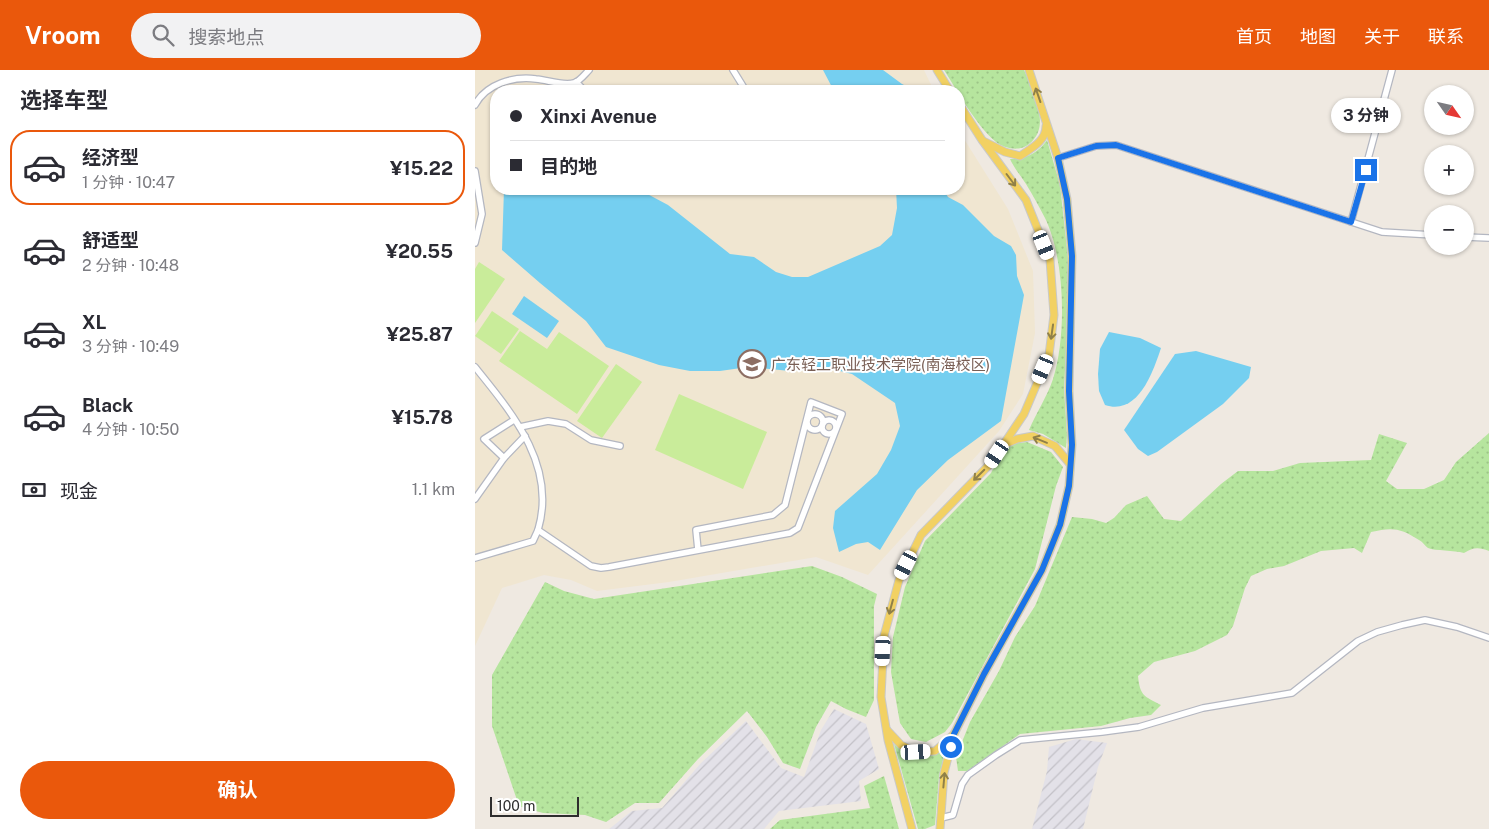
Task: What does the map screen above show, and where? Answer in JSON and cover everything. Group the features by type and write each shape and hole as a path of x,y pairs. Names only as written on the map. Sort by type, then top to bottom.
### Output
{"main road":[{"path":"937,70 947,85"},
{"path":"939,829 944,774 954,734 984,674 1042,570 1060,525 1069,486 1072,445 1069,391 1072,256 1067,199 1058,158 1029,70"},
{"path":"912,829 887,730 881,697 884,636 899,580 921,535 991,463 1024,414 1049,355 1054,315 1050,260 1026,200 965,113"},
{"path":"982,140 1005,152 1020,156 1034,147 1046,134 1047,121"},
{"path":"1003,446 1017,439 1033,436 1055,446 1071,464"},
{"path":"887,730 901,745 916,752 935,751 954,734"}],"street":[{"path":"498,85 510,80 524,78 567,84 577,82 589,70"},
{"path":"733,70 742,85"},
{"path":"1351,222 1393,70"},
{"path":"577,82 580,85"},
{"path":"475,105 480,97 490,90"},
{"path":"1058,158 1096,146 1116,145 1382,232 1424,234"},
{"path":"475,171 482,214 475,243"},
{"path":"1474,237 1489,238"},
{"path":"475,367 525,436 538,463 543,492 542,517 539,530 533,541 475,558"},
{"path":"539,530 591,566 601,568 790,533 798,528 842,414 811,402 785,505 773,515 696,530 698,550"},
{"path":"836,429 831,434 827,434 823,431 822,424 822,419 816,414 811,414 807,418 807,424 812,429 819,428 822,424 828,420 833,420 836,424 836,429"},
{"path":"504,458 484,439 514,420"},
{"path":"520,427 548,421 567,424 591,440 620,446"},
{"path":"475,500 504,458 525,436"},
{"path":"941,818 953,815 962,784 968,775 1021,740 1139,727 1203,708 1292,693 1358,641 1377,632 1402,625 1425,620 1457,627 1489,638"}],"shaded area":[{"name":"广东轻工职业技术学院(南海校区)","path":"475,70 924,70 931,85 490,85 490,195 965,195 965,141 1008,209 1033,271 1035,333 1023,394 999,431 868,575 816,557 669,582 597,591 571,580 544,575 502,588 475,646"},
{"path":"834,709 866,724 879,769 859,781 861,801 779,811 764,829 609,829 632,811 662,808 701,763 746,721 781,768 804,777 821,730"},
{"path":"1076,739 1107,743 1098,767 1083,829 1032,829 1047,771 1049,747"}],"green space":[{"path":"944,70 1024,70 1035,95 1040,114 1038,132 1034,139 1027,146 1018,149 1008,148 996,142 988,135 965,103 965,85 954,85"},
{"path":"1047,140 1060,185 1068,258 1068,313 1064,389 1066,448 1043,434 1029,430 1053,379 1060,341 1062,297 1057,254 1052,235 1029,188 1010,159 1021,158 1031,154"},
{"path":"479,262 505,279 475,323 475,269"},
{"path":"492,311 519,329 501,354 475,336"},
{"path":"520,331 547,349 559,332 609,366 577,414 499,361"},
{"path":"616,364 642,382 602,438 577,421"},
{"path":"679,394 767,432 743,489 655,450"},
{"path":"1489,433 1489,551 1476,548 1464,553 1431,549 1407,533 1385,529 1371,532 1362,553 1354,548 1321,551 1284,566 1267,569 1251,576 1245,588 1233,626 1227,635 1195,651 1154,662 1138,676 1140,688 1144,695 1161,705 1151,715 1130,718 1101,726 1020,734 967,771 958,771 956,757 970,722 999,671 1015,637 1035,606 1072,517 1092,519 1106,523 1114,518 1126,505 1147,496 1164,519 1181,521 1238,471 1273,471 1300,463 1371,460 1379,434 1407,443 1386,481 1397,489 1424,489 1444,480 1456,462"},
{"path":"1027,442 1051,452 1063,467 1056,486 1035,569 952,723 945,732 926,742 911,739 900,723 891,672 893,637 905,587 925,541 991,473 1005,445"},
{"path":"812,566 842,577 877,594 874,606 874,700 866,717 831,701 816,727 800,769 783,763 767,737 747,711 698,759 659,803 635,803 606,822 585,815 543,813 519,806 492,726 492,675 545,582 564,591 594,599"},
{"path":"894,744 907,753 919,757 932,755 946,748 939,776 935,825 925,829 918,829"},
{"path":"884,776 899,829 770,829 780,820 870,808 864,786"}],"water":[{"path":"823,70 883,70 904,85 831,85"},
{"path":"504,195 649,195 668,205 730,254 754,257 776,272 792,277 808,277 880,246 892,235 897,208 896,195 947,195 963,205 994,236 1011,246 1016,255 1017,276 1024,295 1001,421 948,460 917,490 880,550 868,542 856,544 839,552 833,528 835,511 877,474 891,450 900,426 895,403 852,374 828,368 790,371 748,367 720,371 690,371 659,365 606,347 586,321 502,250"},
{"path":"524,296 559,321 547,338 512,314"},
{"path":"1109,332 1140,338 1161,348 1154,369 1142,390 1127,404 1117,407 1105,405 1099,391 1100,349"},
{"path":"1196,351 1251,367 1249,378 1223,404 1157,452 1148,456 1138,449 1124,430 1175,354"}],"place":[{"name":"广东轻工职业技术学院(南海校区)","path":"752,364"}],"route":[{"path":"951,747 954,734 984,674 1042,570 1060,525 1069,486 1072,445 1069,391 1072,256 1067,199 1058,158 1096,146 1116,145 1351,222 1366,170"}]}
